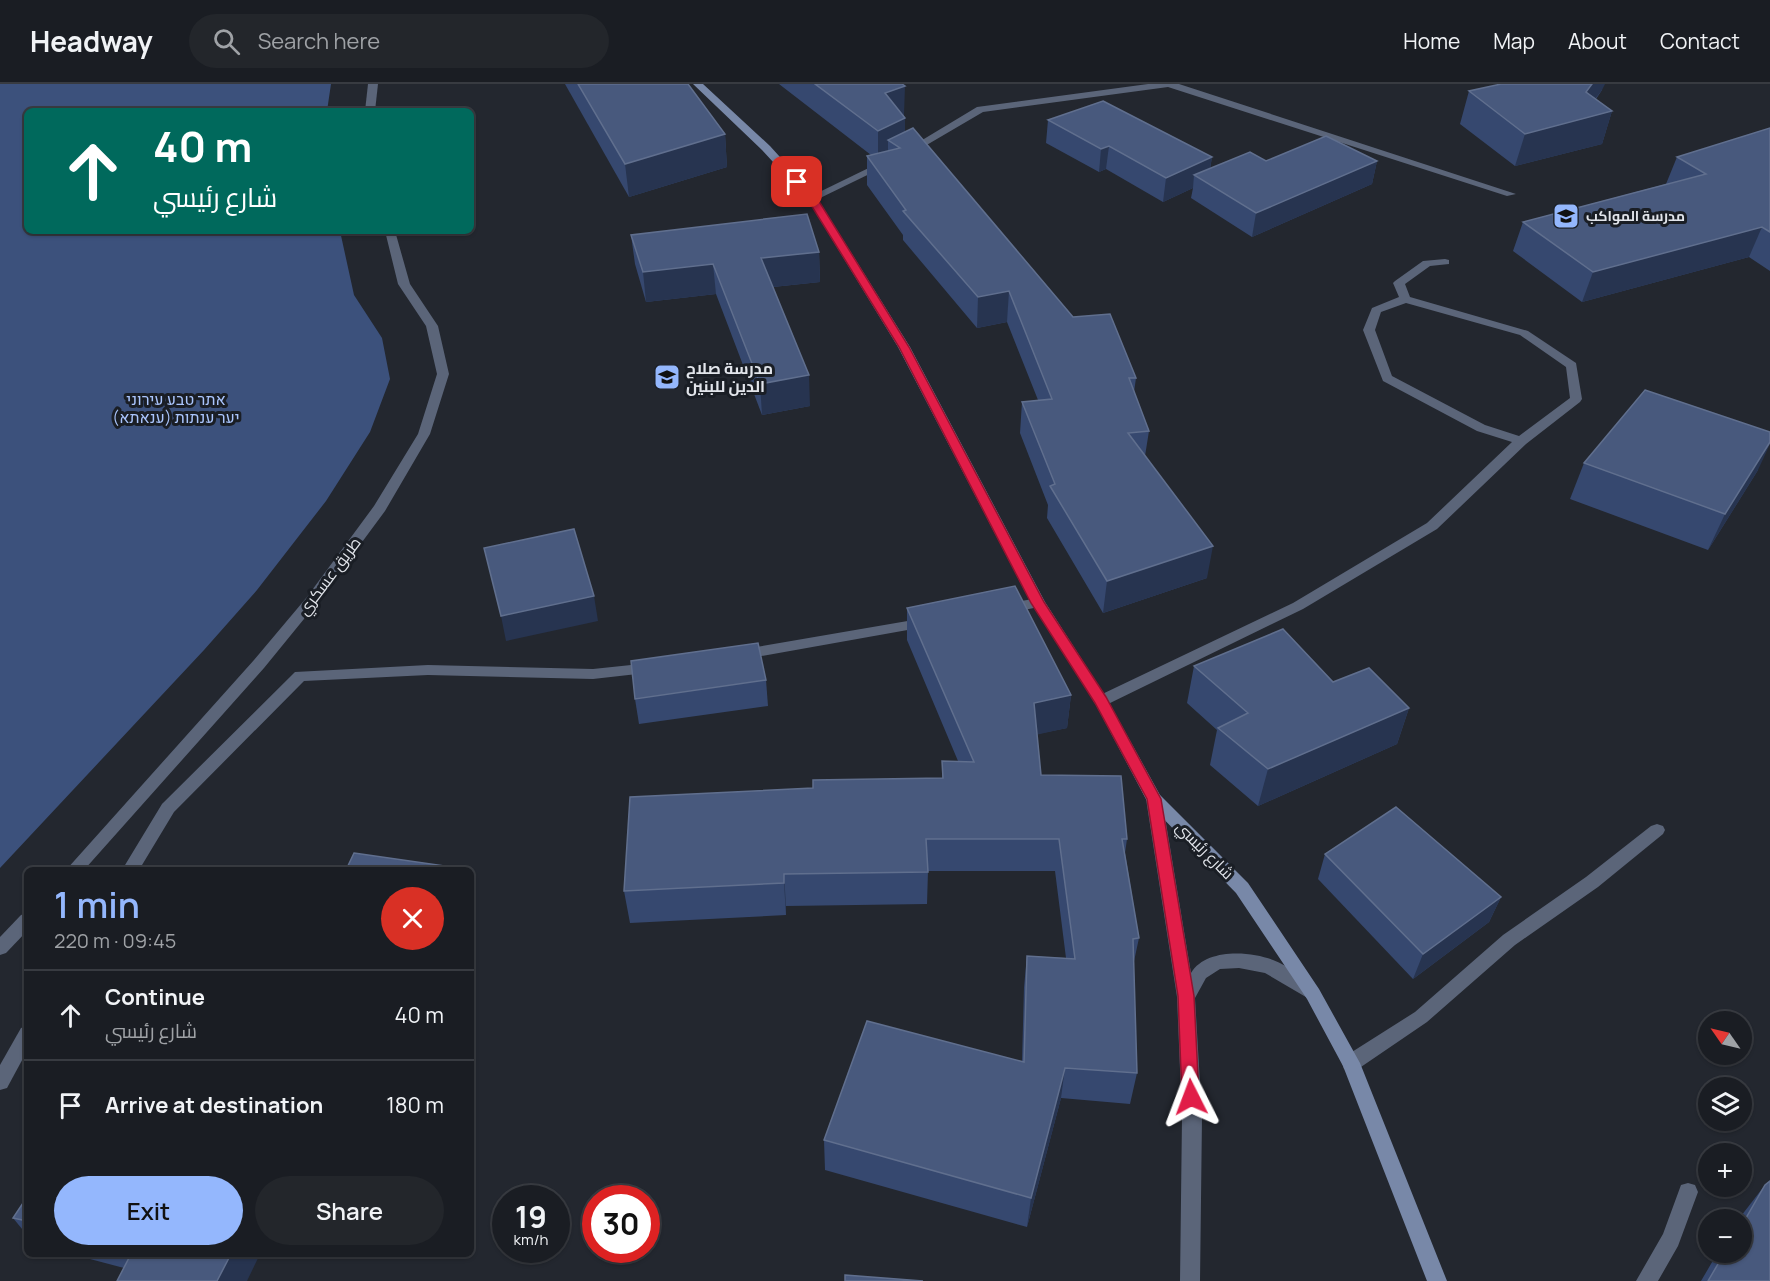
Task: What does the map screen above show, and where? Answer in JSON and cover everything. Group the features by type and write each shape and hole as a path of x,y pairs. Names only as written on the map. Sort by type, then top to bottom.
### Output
{"street":[{"path":"370,108 373,84"},
{"name":"شارع رئيسي","path":"698,84 766,148 812,198 904,347 1038,603 1101,701 1154,799 1242,888 1313,994 1351,1063 1437,1281"},
{"path":"903,155 980,109 1169,84 1511,194"},
{"path":"812,198 893,160"},
{"name":"طريق عسكري","path":"77,867 259,664 312,600 380,508 424,434 443,374 432,326 404,284 391,234"},
{"path":"1405,299 1399,283 1427,263 1445,261"},
{"path":"1101,701 1298,606 1432,526 1521,441 1576,399 1572,366 1524,333 1405,299 1376,310 1369,330 1387,378 1481,428 1521,441"},
{"path":"991,611 1038,603"},
{"path":"722,658 944,620"},
{"path":"131,867 168,808 300,676 428,670 593,674 664,666"},
{"path":"1154,799 1186,996 1192,1118 1190,1281"},
{"path":"1351,1063 1421,1017 1509,940 1592,882 1657,830"},
{"path":"0,948 24,923"},
{"path":"1186,996 1200,973 1217,962 1239,961 1269,966 1313,994"},
{"path":"0,1082 24,1039"},
{"path":"1646,1281 1655,1270 1675,1231 1688,1192"}],"green space":[{"name":"אתר טבע עירוני יער ענתות (ענאתא)","path":"0,84 331,84 327,108 24,108 24,234 341,234 354,295 382,338 390,379 370,432 326,501 257,590 204,650 0,868"}],"building":[{"path":"578,84 688,84 725,134 625,164"},
{"path":"815,84 902,84 905,86 885,93 905,118 878,131"},
{"path":"1501,84 1592,84 1586,92 1612,111 1525,134 1469,91"},
{"path":"1103,101 1212,157 1166,178 1109,146 1101,149 1048,120"},
{"path":"913,128 1073,317 1110,314 1136,378 1129,378 1149,431 1128,433 1213,546 1107,581 1050,486 1055,484 1022,402 1052,399 1009,291 978,297 903,211 906,210 867,156 900,148 888,140"},
{"path":"1770,128 1770,232 1762,227 1593,272 1523,222 1706,174 1677,157"},
{"path":"1326,136 1377,161 1256,213 1194,175 1250,152 1266,161"},
{"path":"807,214 819,252 761,258 809,375 760,384 713,264 643,272 631,235"},
{"path":"1645,390 1770,432 1770,442 1725,514 1584,463"},
{"path":"574,529 594,596 501,616 484,548"},
{"path":"1015,586 1071,695 1034,703 1041,775 1121,776 1127,839 1122,839 1139,938 1133,939 1137,1073 1065,1068 1031,1198 824,1140 867,1021 1024,1062 1027,956 1075,959 1059,839 926,839 928,872 784,874 784,883 624,891 630,797 813,788 813,780 943,778 942,761 974,762 907,608"},
{"path":"1283,629 1333,682 1369,668 1409,708 1268,769 1218,728 1248,713 1194,666"},
{"path":"758,643 766,680 635,699 631,661"},
{"path":"1396,807 1501,897 1423,954 1325,854"},
{"path":"354,853 445,866 444,867 347,867"},
{"path":"1770,1181 1770,1281 1708,1281 1719,1263 1752,1263 1751,1209 1765,1185"},
{"path":"24,1202 24,1220 13,1218"},
{"path":"129,1257 229,1257 217,1281 117,1281"},
{"path":"845,1275 923,1281 845,1281"}],"place":[{"name":"مدرسة المواكب","path":"1566,216"},
{"name":"مدرسة صلاح الدين للبنين","path":"667,377"}],"route":[{"path":"797,182 812,198 904,347 1038,603 1101,701 1154,799 1186,996 1191,1097"}]}
